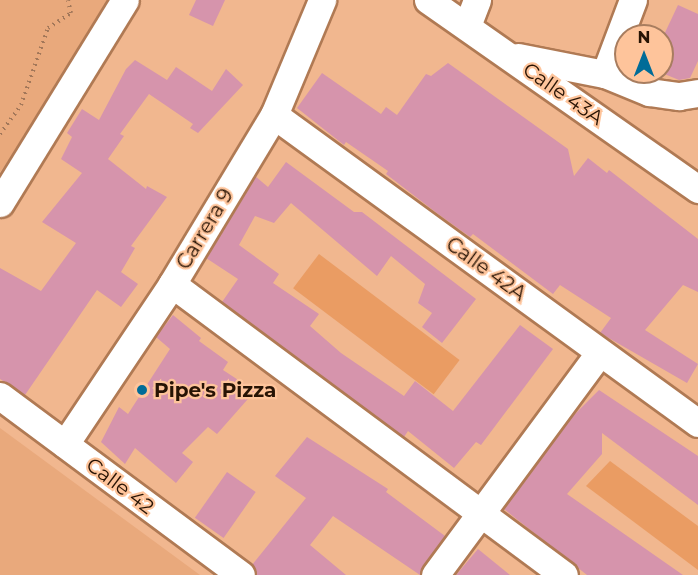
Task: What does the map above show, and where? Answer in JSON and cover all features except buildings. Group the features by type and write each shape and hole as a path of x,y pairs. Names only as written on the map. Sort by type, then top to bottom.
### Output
{"street":[{"path":"0,203 125,0"},
{"name":"Carrera 9","path":"65,444 172,284 274,115 322,0"},
{"name":"Calle 43A","path":"428,0 698,189"},
{"path":"468,26 477,0"},
{"path":"605,74 633,0"},
{"path":"508,55 605,74 649,92 679,96 698,93"},
{"name":"Calle 42A","path":"274,115 698,423"},
{"path":"172,284 564,575"},
{"path":"435,575 482,515 600,352"},
{"name":"Calle 42","path":"0,396 241,575"}],"path":[{"path":"0,134 21,105 48,28 71,13 68,0"}],"shaded area":[{"path":"0,0 117,0 101,33 0,172"},
{"path":"319,254 460,360 434,394 293,288"},
{"path":"0,428 200,575 0,575"},
{"path":"610,461 698,526 698,570 586,486"}],"place":[{"name":"Pipe's Pizza","path":"142,390"}]}
